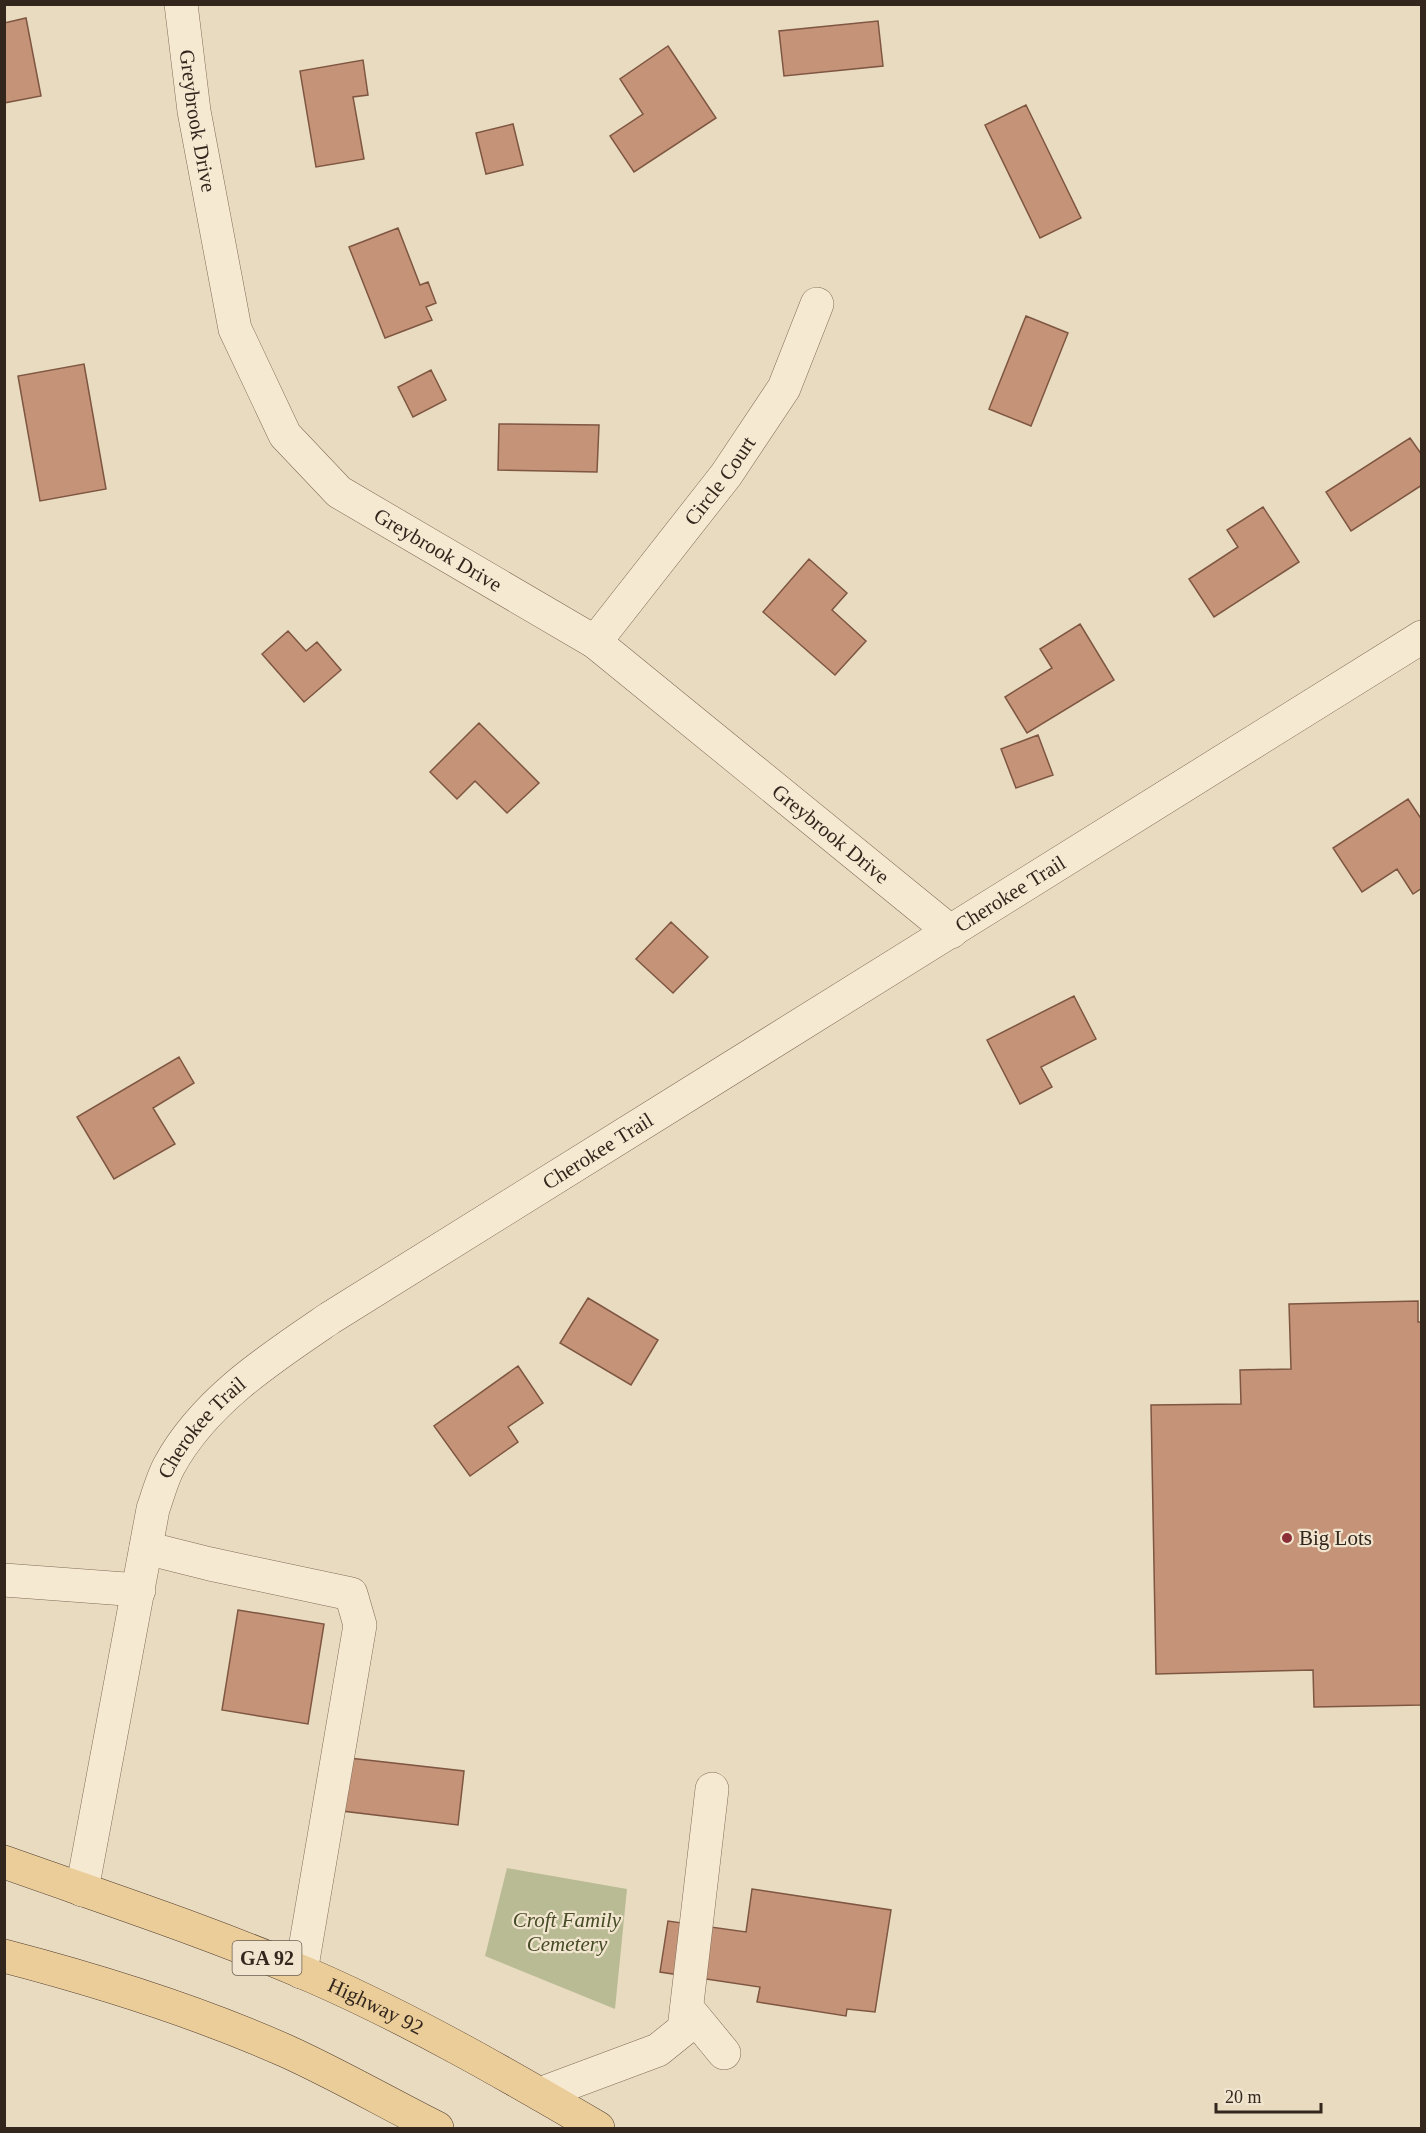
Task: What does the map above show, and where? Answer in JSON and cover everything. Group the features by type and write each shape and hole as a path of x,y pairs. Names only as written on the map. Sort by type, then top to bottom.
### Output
{"main road":[{"name":"Highway 92","path":"4,1862 196,1929 301,1972 419,2028 598,2128"},
{"path":"4,1956 65,1972 176,2008 286,2052 437,2128"}],"street":[{"name":"Greybrook Drive","path":"182,4 194,111 235,329 285,435 339,492 595,642 951,932"},
{"name":"Circle Court","path":"595,642 726,475 784,388 817,304"},
{"name":"Cherokee Trail","path":"82,1890 153,1509 169,1466 195,1427 233,1389 279,1353 349,1306 1422,637"},
{"path":"146,1548 351,1594 360,1625 301,1972"},
{"path":"4,1580 139,1590"},
{"path":"540,2094 658,2050 684,2028 712,1789"},
{"path":"687,2008 724,2053"}],"green space":[{"name":"Croft Family Cemetery","path":"507,1868 627,1889 615,2009 485,1956"}],"building":[{"path":"26,18 41,96 4,103 4,23"},
{"path":"878,21 883,66 784,76 779,31"},
{"path":"668,46 716,118 634,172 610,136 643,114 620,79"},
{"path":"363,60 368,95 353,97 364,159 316,167 300,71"},
{"path":"1026,105 1081,218 1040,238 985,125"},
{"path":"513,124 523,165 486,174 476,133"},
{"path":"398,228 420,285 428,282 436,303 426,307 432,320 385,338 349,247"},
{"path":"1026,316 1068,333 1031,426 989,409"},
{"path":"84,364 106,489 40,501 18,376"},
{"path":"431,370 446,400 413,417 398,387"},
{"path":"499,424 599,425 597,472 498,470"},
{"path":"1410,438 1422,455 1422,485 1351,531 1326,492"},
{"path":"1263,507 1299,562 1214,617 1189,579 1238,547 1227,530"},
{"path":"809,559 847,593 832,610 866,641 835,675 763,612"},
{"path":"1080,624 1114,680 1027,733 1005,697 1052,668 1040,649"},
{"path":"288,631 306,651 317,642 341,670 304,702 262,654"},
{"path":"479,723 539,783 507,813 475,781 457,799 430,772"},
{"path":"1038,735 1053,775 1016,788 1001,749"},
{"path":"1408,799 1422,820 1422,888 1413,894 1397,869 1362,892 1333,848"},
{"path":"671,922 708,957 673,993 636,959"},
{"path":"1074,996 1096,1039 1041,1067 1052,1087 1020,1104 987,1040"},
{"path":"179,1057 194,1083 153,1108 175,1144 114,1179 77,1117"},
{"path":"588,1298 658,1340 631,1385 560,1343"},
{"name":"Big Lots","path":"1418,1301 1418,1322 1422,1322 1422,1705 1314,1707 1313,1670 1156,1674 1151,1405 1241,1404 1240,1370 1291,1369 1289,1304"},
{"path":"518,1366 543,1403 508,1427 518,1442 470,1476 434,1426"},
{"path":"238,1610 324,1624 308,1724 222,1710"},
{"path":"349,1758 464,1771 458,1825 342,1811"},
{"path":"752,1889 891,1910 875,2012 847,2009 846,2016 757,2002 760,1987 660,1972 668,1921 746,1932"}],"place":[{"name":"Big Lots","path":"1287,1538"}]}
